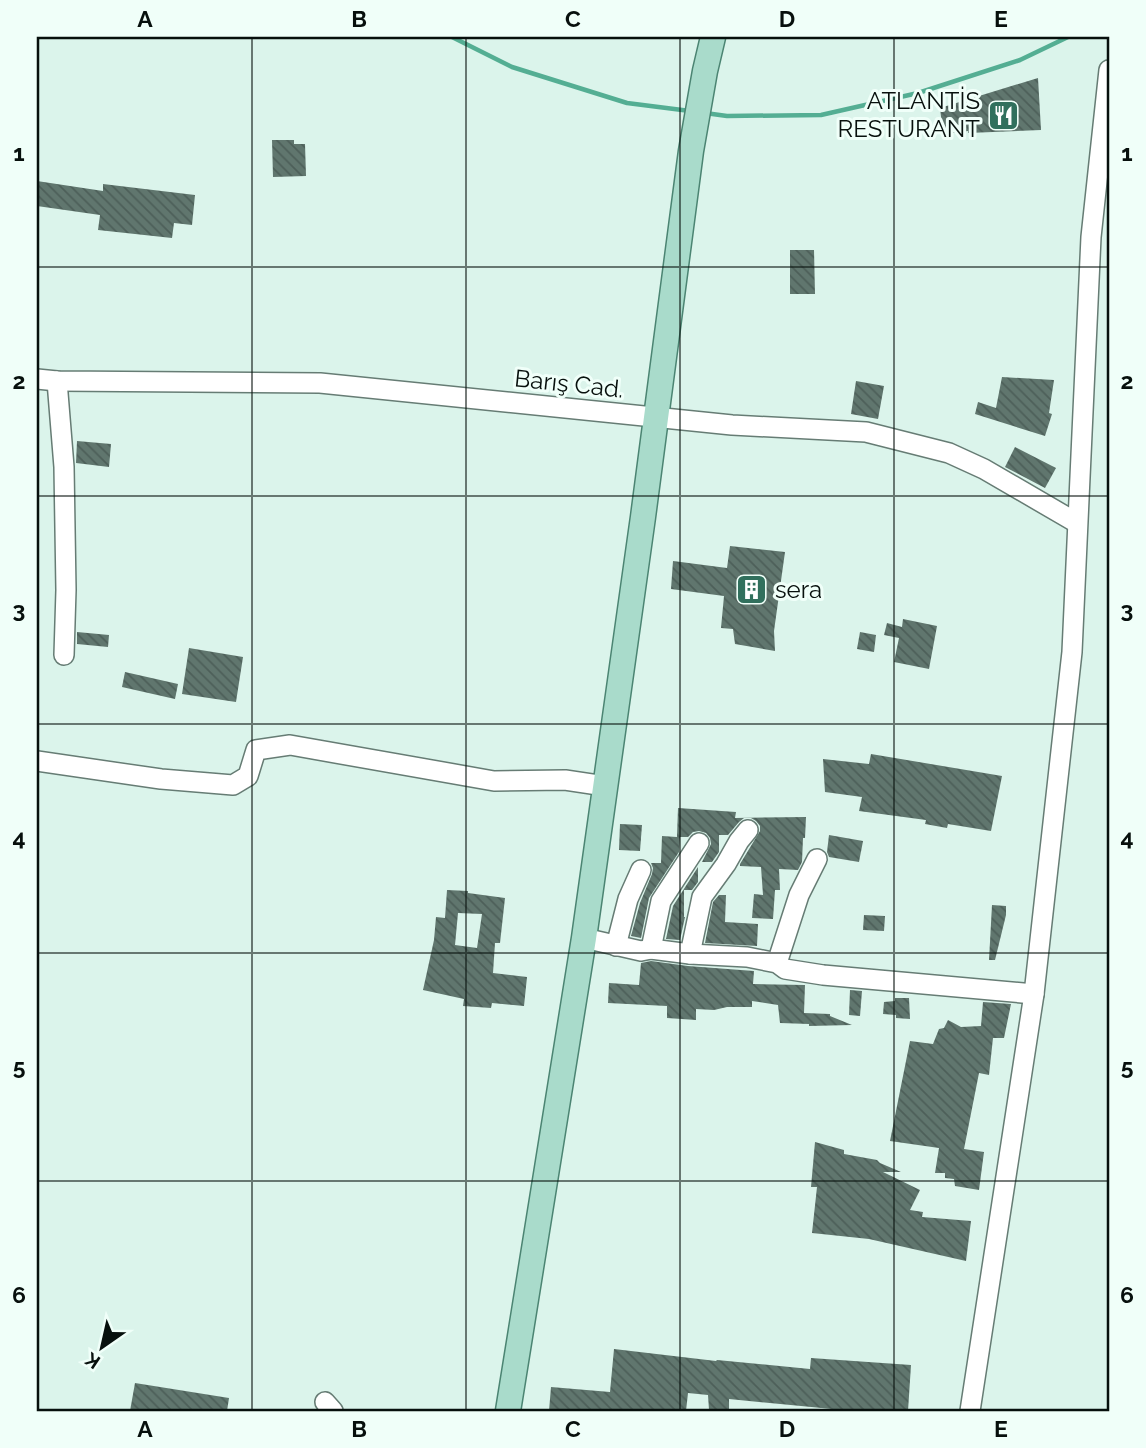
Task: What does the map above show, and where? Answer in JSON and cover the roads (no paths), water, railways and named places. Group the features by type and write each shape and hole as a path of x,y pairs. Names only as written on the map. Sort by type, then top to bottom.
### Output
{"main road":[{"path":"695,37 705,71"},
{"path":"508,1411 584,938 691,151 713,37"}],"street":[{"path":"970,1411 1034,995 1072,652 1091,237 1109,70"},
{"name":"Barış Cad.","path":"37,379 320,383 732,425 866,432 949,453 984,469 1077,523"},
{"path":"57,381 64,467 64,655"},
{"path":"37,761 160,779 233,785 248,776 256,750 290,746 494,781 565,780 605,786"},
{"path":"690,954 702,897 748,830"},
{"path":"651,949 662,901 699,843"},
{"path":"777,963 799,895 817,859"},
{"path":"616,946 628,899 641,870"},
{"path":"584,938 641,951 651,949 747,957 777,963 785,969 823,975 1034,995"}],"waterway":[{"path":"452,37 512,67 627,103 690,111"},
{"path":"705,113 727,116 821,115 918,93 1020,60 1068,37"}],"place":[{"name":"ATLANTİS RESTURANT","path":"1003,115"},
{"name":"sera","path":"752,590"}]}
